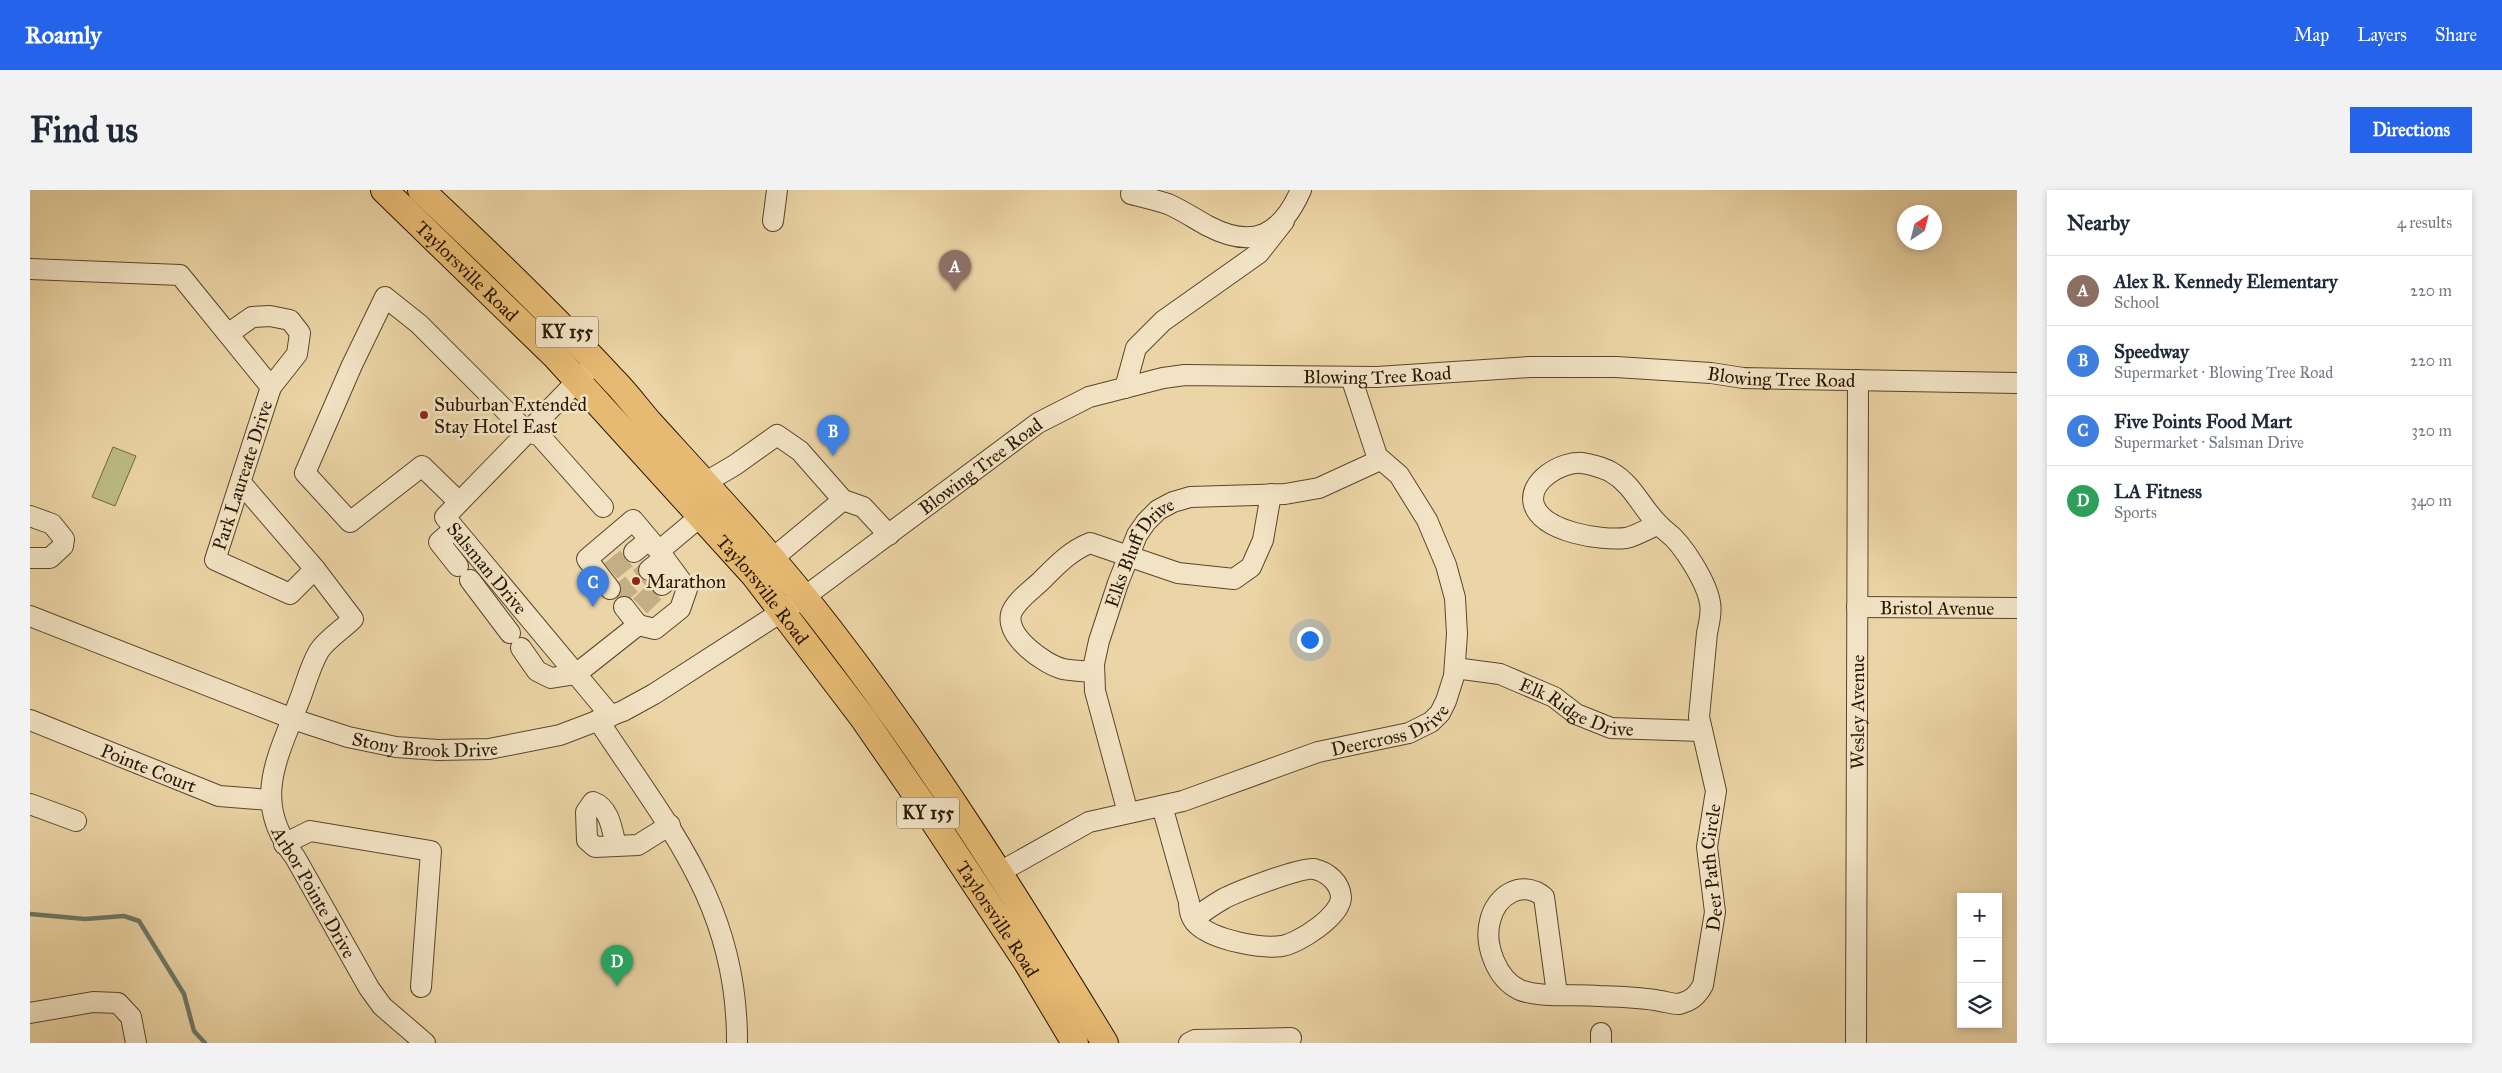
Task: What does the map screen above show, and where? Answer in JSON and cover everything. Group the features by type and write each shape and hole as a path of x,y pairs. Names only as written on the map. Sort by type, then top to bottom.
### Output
{"main road":[{"name":"Taylorsville Road","path":"384,190 516,316 587,371 706,482 772,559 792,604 863,718 1026,961 1075,1043"},
{"name":"Taylorsville Road","path":"421,190 587,371 702,515 792,604 884,703 950,798 1048,947 1105,1043"}],"street":[{"path":"773,221 777,190"},
{"path":"1125,388 1136,348 1163,321 1259,252 1284,221 1301,190"},
{"path":"1131,194 1168,204 1215,230 1242,238 1260,238 1270,233 1284,221"},
{"name":"Park Laureate Drive","path":"30,269 180,275 272,387 214,560 290,594 314,569"},
{"path":"459,502 422,466 350,522 305,474 352,365 386,297 419,324 526,431 540,436 603,507"},
{"path":"228,334 252,317 270,316 290,320 300,333 297,354 272,387"},
{"name":"Blowing Tree Road","path":"792,604 889,535 1038,423 1089,396 1185,375 1352,377 1530,367 1616,367 1711,373 1744,378 2017,383"},
{"name":"Salsman Drive","path":"587,371 526,431 445,517 576,674 684,849 716,916 729,962 736,1000 737,1043"},
{"path":"1352,377 1380,460"},
{"name":"Wesley Avenue","path":"1856,1043 1858,380"},
{"path":"706,482 735,465 778,435 800,451 843,500 864,508 889,535"},
{"name":"Elks Bluff Drive","path":"1128,813 1095,691 1094,672 1099,641 1137,535 1146,522 1158,510 1173,502 1190,497 1271,494 1319,488 1380,460"},
{"name":"Deercross Drive","path":"998,873 1089,822 1184,801 1318,752 1393,738 1421,728 1431,722 1446,701 1455,668 1457,634 1455,598 1446,565 1427,520 1399,475 1380,460"},
{"name":"Deer Path Circle","path":"1557,994 1544,897 1535,890 1523,888 1510,893 1498,904 1490,920 1488,937 1498,969 1507,981 1520,990 1557,994 1598,996 1678,1004 1689,1001 1698,994 1703,985 1715,912 1708,847 1716,791 1699,717 1710,604 1707,589 1677,540 1646,514 1631,488 1610,472 1581,463 1558,468 1539,482 1534,494 1534,506 1547,520 1574,535 1605,539 1628,538 1657,525"},
{"path":"241,483 314,569 353,619 320,650 293,719"},
{"path":"1094,672 1062,668 1038,655 1021,642 1012,630 1012,614 1022,599 1078,548 1090,543 1178,573 1234,580 1252,567 1263,540 1271,494"},
{"path":"772,559 843,500"},
{"path":"656,561 702,515"},
{"path":"30,516 52,524 64,539 63,546 50,558 30,558"},
{"path":"454,528 440,542 485,598 537,671 551,678 576,674 633,613 655,630 680,610 687,589 656,561 633,520 587,559 608,580"},
{"path":"485,598 501,584"},
{"name":"Stony Brook Drive","path":"30,616 293,719 348,737 396,747 438,750 489,749 539,741 604,718 654,694 792,604"},
{"name":"Bristol Avenue","path":"1857,607 2017,608"},
{"name":"Elk Ridge Drive","path":"1455,668 1500,674 1554,697 1576,714 1611,728 1702,731"},
{"name":"Arbor Pointe Drive","path":"293,719 272,774 270,800 273,820 284,844 295,857 369,988 382,1006 425,1043"},
{"name":"Pointe Court","path":"30,720 219,796 270,800"},
{"path":"30,804 76,821"},
{"path":"1162,806 1193,919 1198,926 1227,939 1260,945 1283,946 1298,940 1323,924 1337,911 1341,900 1340,892 1336,882 1327,874 1314,869 1300,871 1225,898 1193,919"},
{"path":"616,846 638,845 670,825"},
{"path":"284,844 310,831 431,851 421,987"},
{"path":"30,1014 93,1002 118,1003 131,1017 136,1043"},
{"path":"1189,1043 1195,1040 1291,1038"}],"shaded area":[{"path":"113,447 136,456 115,506 92,497"}],"waterway":[{"path":"30,914 85,919 124,916 139,921 184,994 194,1031 205,1043"}],"tunnel":[{"path":"611,571 634,552"},
{"path":"616,597 649,570"},
{"path":"640,606 662,585"}],"place":[{"name":"Alex R. Kennedy Elementary","path":"955,291"},
{"name":"Suburban Extended Stay Hotel East","path":"424,415"},
{"name":"Speedway","path":"833,456"},
{"name":"Marathon","path":"636,581"},
{"name":"Five Points Food Mart","path":"593,607"},
{"name":"LA Fitness","path":"617,986"}]}
